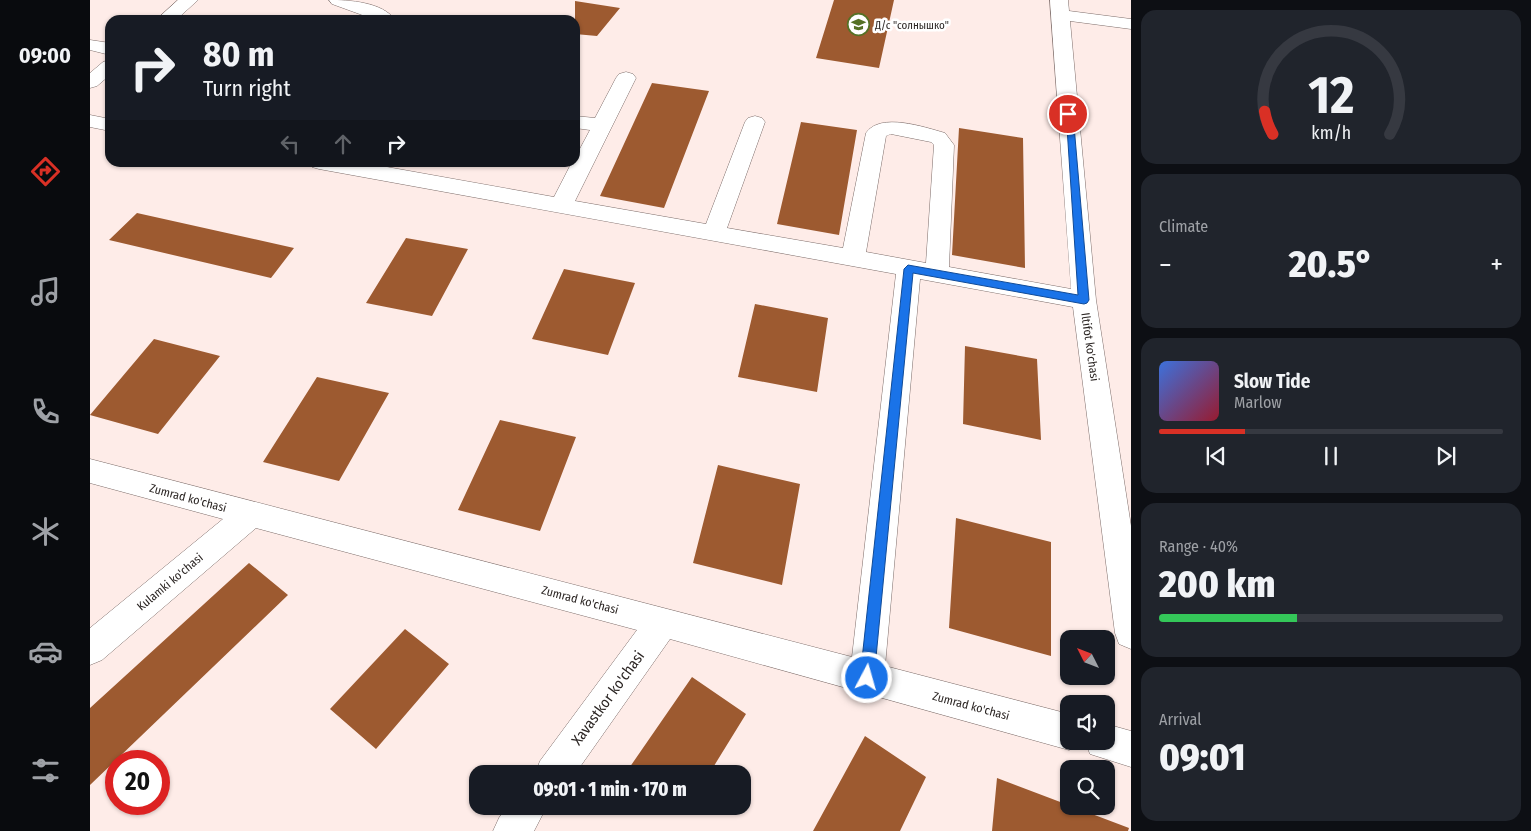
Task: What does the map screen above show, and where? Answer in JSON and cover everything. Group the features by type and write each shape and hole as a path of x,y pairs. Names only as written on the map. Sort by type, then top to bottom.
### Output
{"street":[{"path":"171,15 189,0"},
{"path":"338,0 387,14"},
{"path":"1060,7 1131,24"},
{"name":"Iltifot ko'chasi","path":"1060,7 1084,300 1131,633"},
{"path":"90,45 105,47"},
{"path":"90,82 105,70"},
{"path":"561,206 626,78"},
{"path":"90,122 105,124"},
{"path":"714,233 755,122"},
{"path":"580,123 601,126"},
{"path":"853,258 876,134 888,127 938,138 944,145 937,274"},
{"path":"346,167 1084,300"},
{"path":"867,678 908,269"},
{"name":"Zumrad ko'chasi","path":"90,471 663,622 1060,730"},
{"name":"Kulamki ko'chasi","path":"90,649 250,514"},
{"name":"Xavastkor ko'chasi","path":"560,765 663,622"},
{"path":"1115,744 1131,749"},
{"path":"512,831 523,815"}],"building":[{"path":"834,0 894,0 879,68 816,58"},
{"path":"575,1 620,8 597,36 580,34 580,15 575,15"},
{"path":"652,83 709,91 664,208 600,196"},
{"path":"801,122 857,130 839,235 777,224"},
{"path":"959,128 1023,138 1025,268 952,255"},
{"path":"137,213 294,248 271,278 109,240"},
{"path":"406,238 468,249 432,316 366,303"},
{"path":"564,269 635,283 608,355 532,339"},
{"path":"755,304 828,318 817,392 738,377"},
{"path":"154,339 220,356 158,434 90,415"},
{"path":"965,346 1037,359 1041,440 963,424"},
{"path":"317,377 389,393 339,481 263,462"},
{"path":"500,420 576,437 540,531 458,510"},
{"path":"718,465 800,484 782,585 693,563"},
{"path":"956,518 1051,542 1051,656 949,628"},
{"path":"249,563 288,595 126,750 105,750 105,771 90,785 90,708"},
{"path":"405,629 449,664 376,749 330,709"},
{"path":"692,677 746,714 715,765 631,765"},
{"path":"865,736 926,777 900,831 813,831"},
{"path":"997,778 1060,802 1060,815 1095,815 1129,828 1128,831 992,831"}],"place":[{"name":"Д/с \"солнышко\"","path":"859,25"}],"route":[{"path":"867,678 908,269 1084,300 1068,114"}]}
